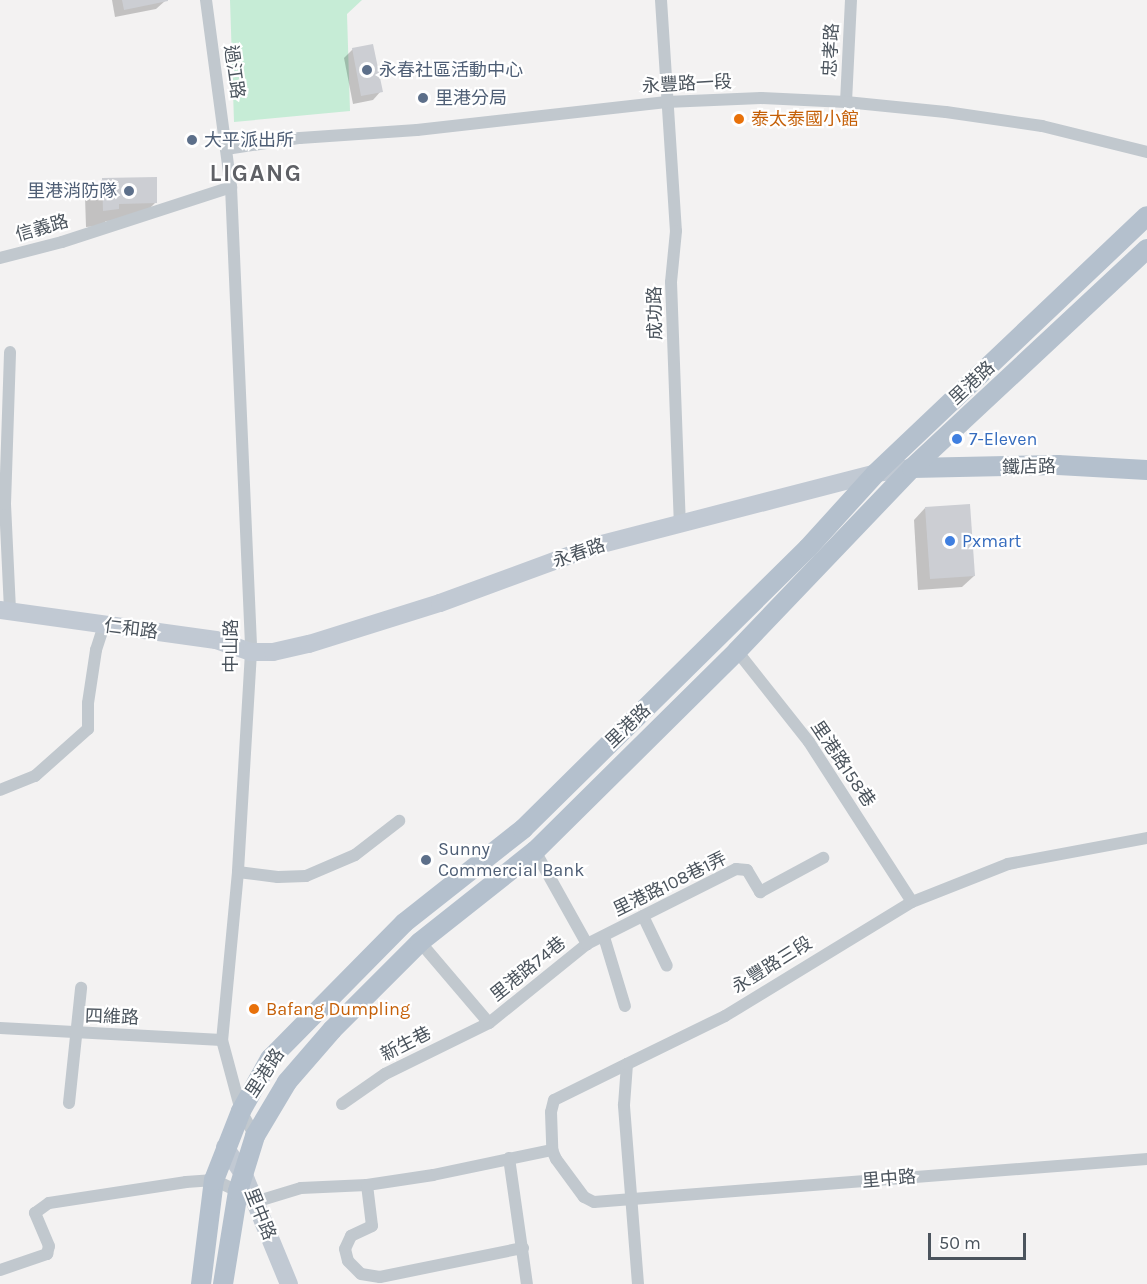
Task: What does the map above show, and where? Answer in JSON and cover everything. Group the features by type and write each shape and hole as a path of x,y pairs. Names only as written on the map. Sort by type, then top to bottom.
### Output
{"main road":[{"name":"里港路","path":"201,1284 214,1180 241,1111 270,1059 313,1012 404,923 523,829 793,564 876,473 1147,216"},
{"name":"里港路","path":"223,1284 246,1190 255,1136 287,1082 317,1047 420,942 535,850 737,651 912,468 1147,249"},
{"name":"鐵店路","path":"912,468 1058,465 1147,470"}],"street":[{"name":"過江路","path":"206,0 226,149"},
{"path":"661,0 666,102"},
{"name":"忠孝路","path":"846,102 851,0"},
{"name":"永豐路一段","path":"226,149 300,138 417,130 666,102 761,99 846,102 946,112 1042,126 1147,152"},
{"name":"成功路","path":"666,102 676,231 671,282 680,524"},
{"name":"中山路","path":"226,149 231,187 251,652 238,872 222,1040 241,1111 255,1136"},
{"name":"信義路","path":"0,258 62,242 231,187"},
{"path":"5,610 5,504 10,352"},
{"name":"永春路","path":"251,652 273,652 309,644 440,603 598,545 876,473 912,468"},
{"name":"仁和路","path":"5,610 104,626 216,640 251,652"},
{"path":"0,790 35,776 88,729 88,703 96,651 104,626"},
{"name":"里港路158巷","path":"737,651 809,741 912,902"},
{"path":"238,872 278,877 306,876 332,867 355,855 399,821"},
{"name":"永豐路三段","path":"552,1150 551,1112 554,1100 725,1016 912,902 1008,864 1147,838"},
{"path":"535,850 587,944"},
{"name":"里港路108巷1弄","path":"587,944 736,869 747,870 760,892 823,858"},
{"path":"643,916 667,966"},
{"path":"604,937 625,1006"},
{"name":"里港路74巷","path":"420,942 489,1023 587,944"},
{"path":"69,1103 81,988"},
{"name":"新生巷","path":"342,1104 385,1074 489,1023"},
{"name":"四維路","path":"0,1028 77,1034 222,1040"},
{"path":"627,1064 624,1105 638,1284"},
{"name":"里中路","path":"225,1147 289,1284"},
{"path":"0,1270 47,1254 49,1246 35,1213 41,1207 163,1186 214,1180 246,1190 367,1185 433,1175 552,1150"},
{"name":"里中路","path":"552,1150 584,1197 594,1202 1147,1159"},
{"path":"509,1158 523,1248 526,1284"},
{"path":"367,1185 372,1226 351,1236 345,1249 348,1261 361,1274 380,1277 523,1248"}],"green space":[{"path":"230,0 362,0 347,14 350,111 234,122"}],"building":[{"path":"122,0 168,0 168,1 124,10"},
{"name":"永春社區活動中心","path":"373,44 383,92 361,96 352,48"},
{"name":"里港消防隊","path":"157,177 157,203 119,204 119,209 103,211 102,178"},
{"name":"Pxmart","path":"970,504 975,576 930,579 925,507"}],"place":[{"name":"永春社區活動中心","path":"367,70"},
{"name":"里港分局","path":"423,98"},
{"name":"泰太泰國小館","path":"739,119"},
{"name":"大平派出所","path":"192,140"},
{"name":"里港消防隊","path":"129,191"},
{"name":"7-Eleven","path":"957,439"},
{"name":"Pxmart","path":"950,541"},
{"name":"Sunny Commercial Bank","path":"426,860"},
{"name":"Bafang Dumpling","path":"254,1009"}],"district":[{"name":"LIGANG","path":"256,174"}]}
